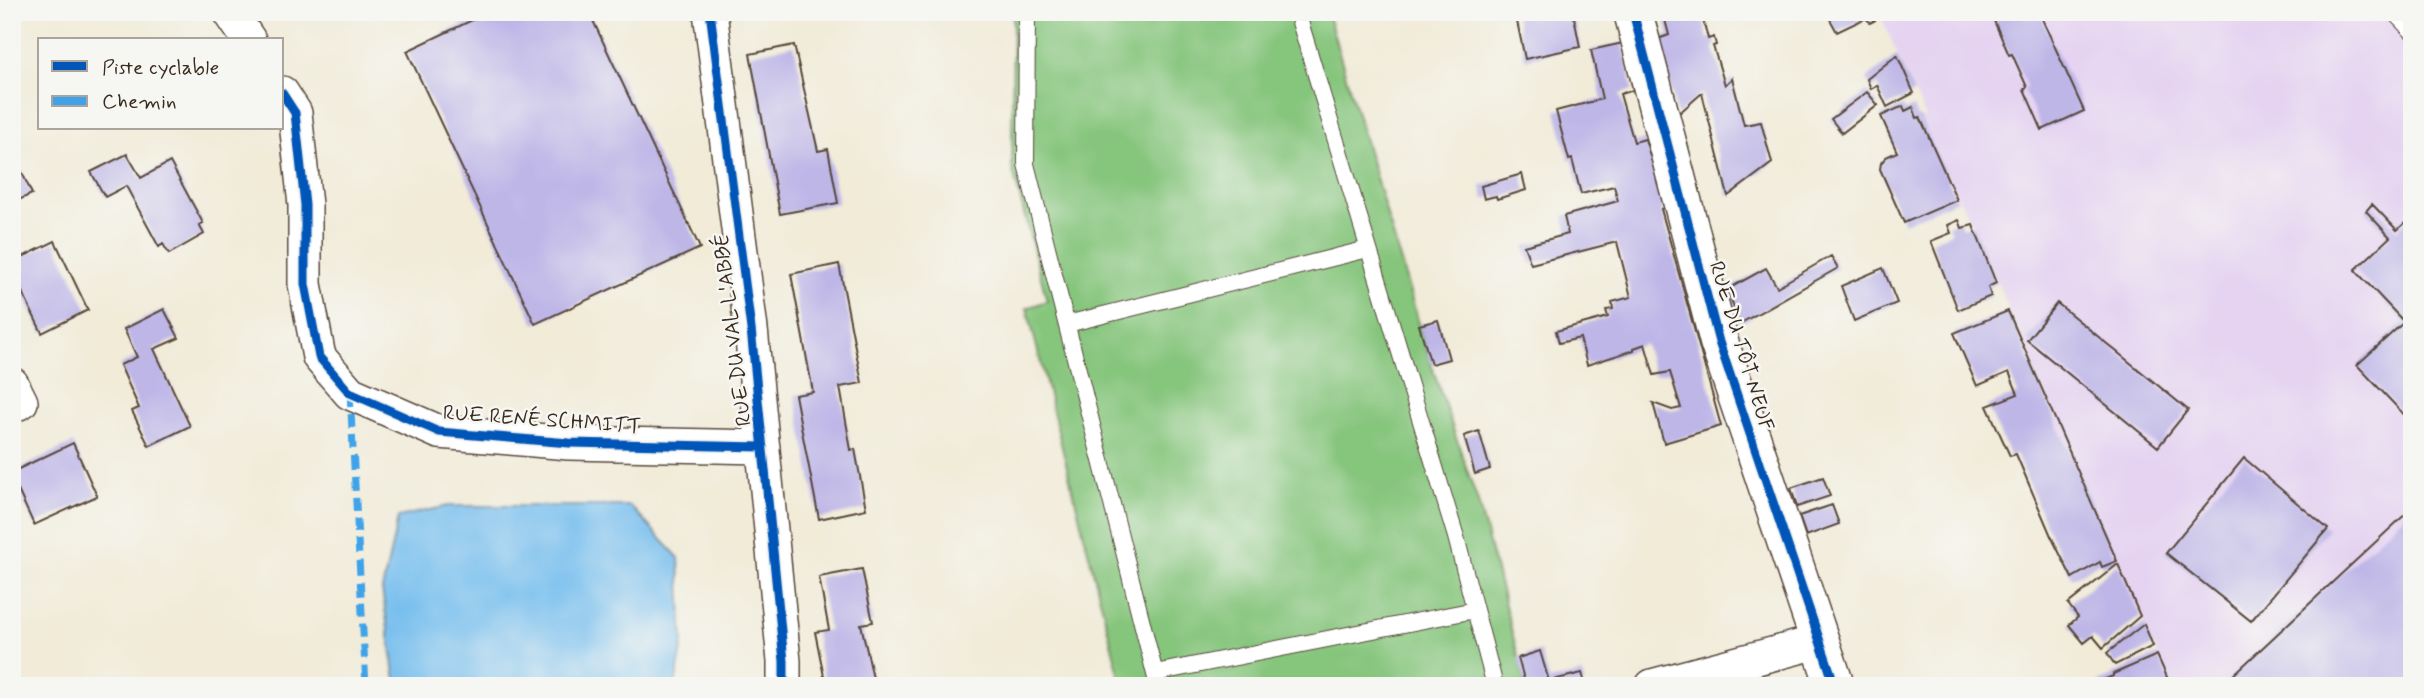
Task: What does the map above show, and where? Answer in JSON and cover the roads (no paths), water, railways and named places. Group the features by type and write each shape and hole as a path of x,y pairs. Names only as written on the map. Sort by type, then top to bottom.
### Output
{"street":[{"path":"230,12 248,38"},
{"name":"RUE DU VAL L'ABBÉ","path":"710,12 751,329 784,661 784,686"},
{"name":"RUE DU TÔT NEUF","path":"1639,17 1719,342 1835,686"},
{"name":"RUE RENÉ SCHMITT","path":"284,96 295,113 305,205 305,284 319,357 350,393 439,432 569,443 763,447"},
{"path":"12,384 21,402 12,406"},
{"path":"1651,686 1821,641"}],"lane":[{"path":"1027,12 1026,164 1156,679 1475,610"},
{"path":"1297,12 1456,537 1495,686"},
{"path":"2394,12 2412,31"},
{"path":"1067,324 1368,248"}],"water":[{"path":"448,506 630,506 679,558 683,643 675,686 397,686 382,590 398,517"}]}
